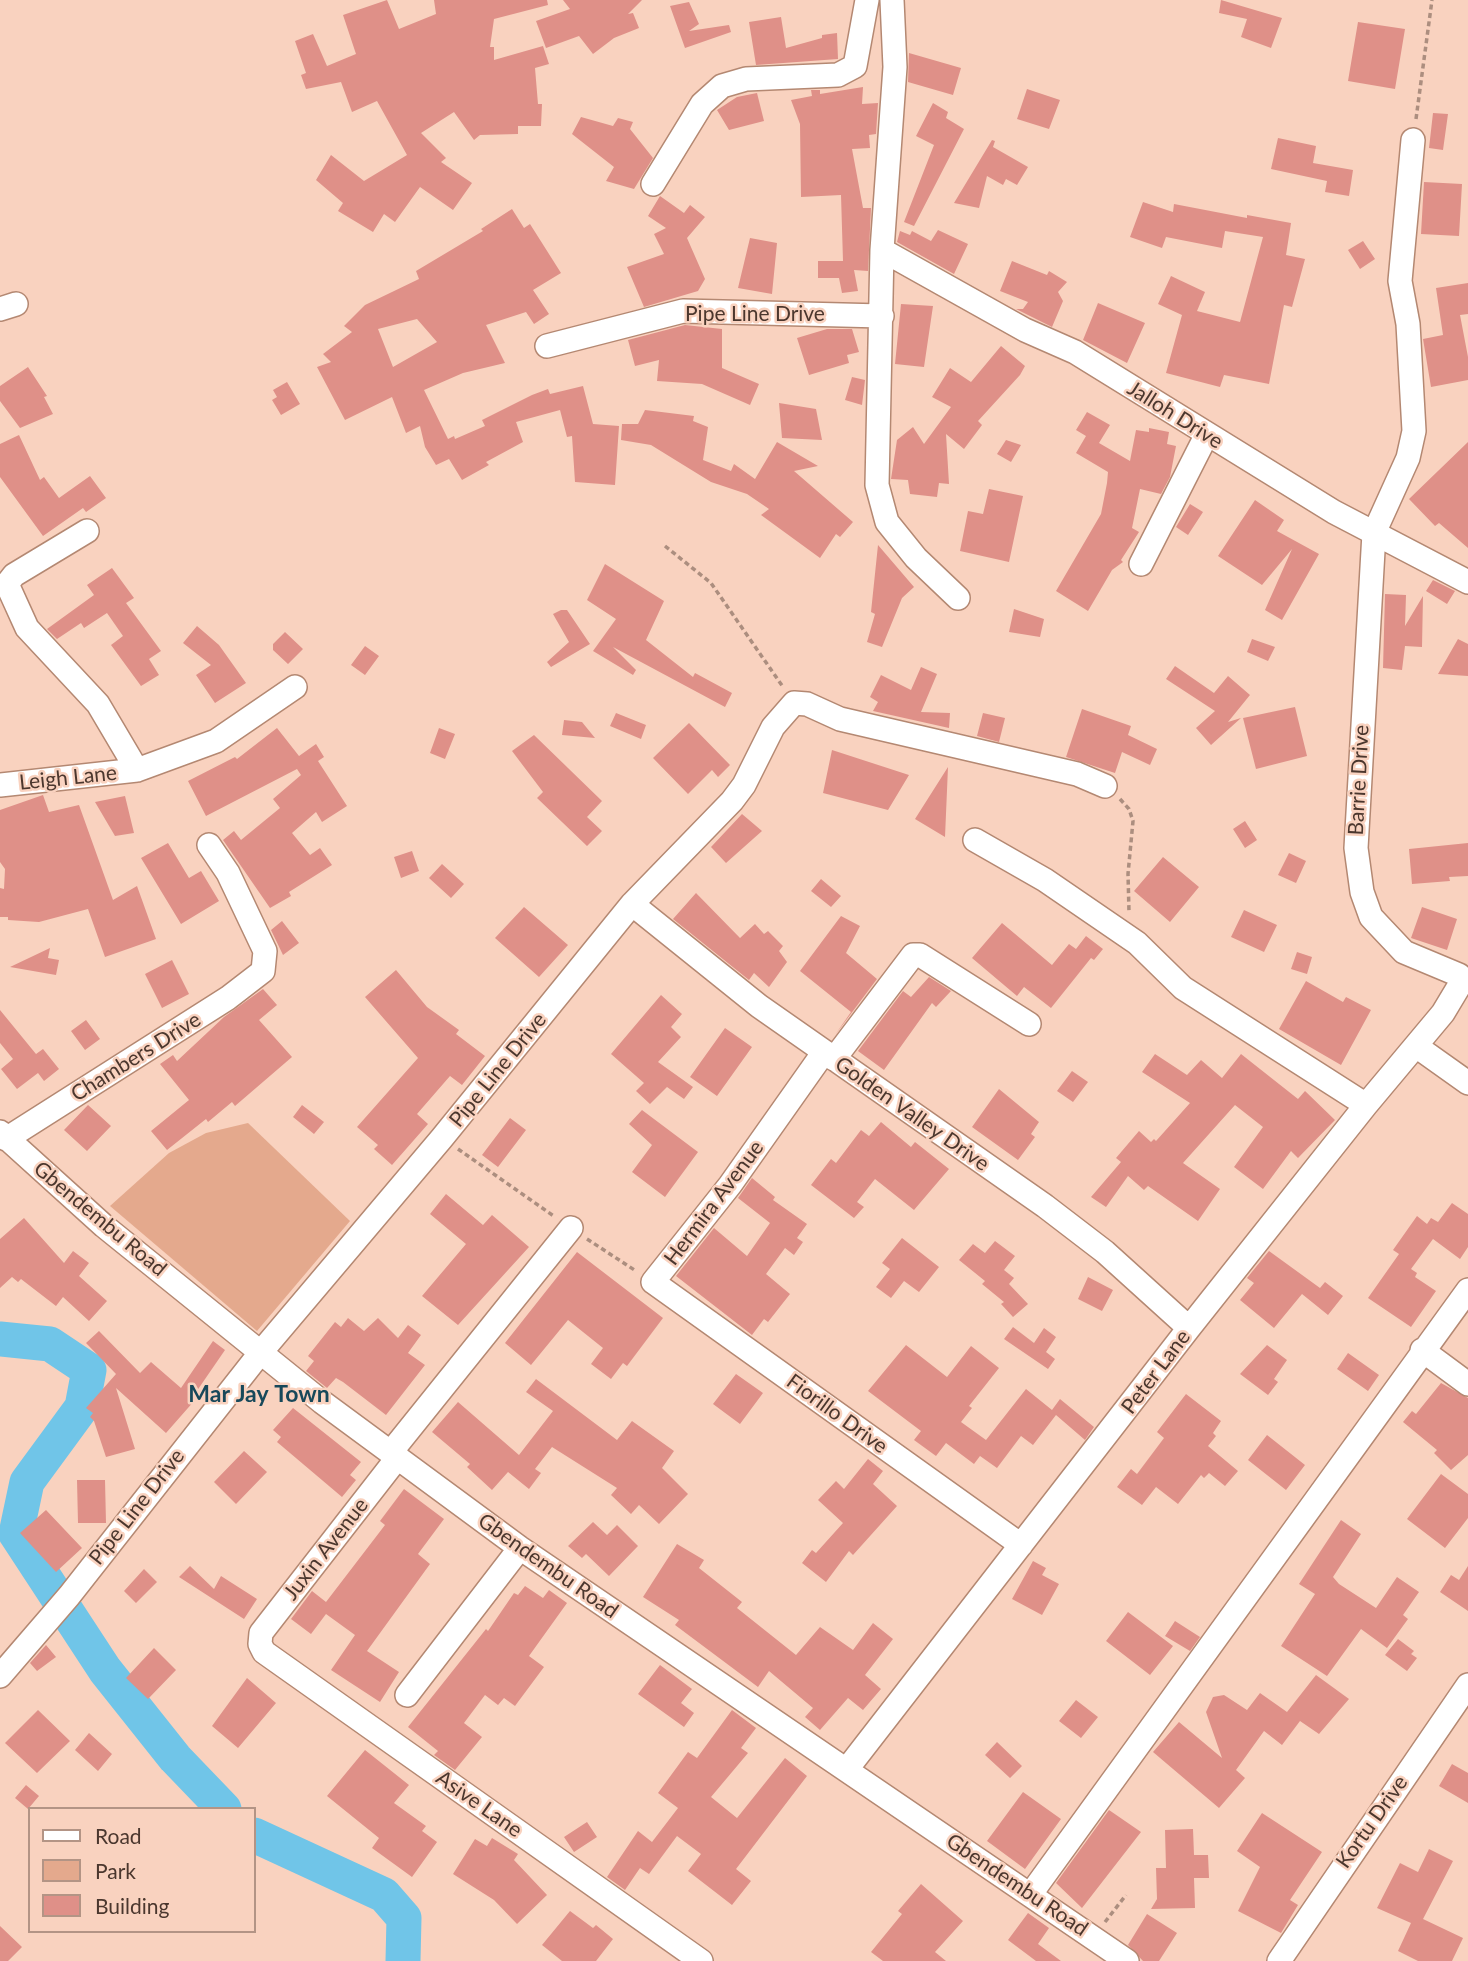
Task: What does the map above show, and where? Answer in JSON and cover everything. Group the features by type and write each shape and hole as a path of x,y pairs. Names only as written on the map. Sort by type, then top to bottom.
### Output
{"street":[{"path":"653,184 702,104 722,86 746,79 838,75 855,66 867,0"},
{"path":"892,0 895,67 882,250 877,485 887,522 916,558 958,598"},
{"path":"1374,533 1408,458 1414,431 1408,324 1400,281 1413,140"},
{"name":"Jalloh Drive","path":"882,250 1025,330 1075,352 1206,436 1374,533 1468,582"},
{"name":"Pipe Line Drive","path":"547,346 683,311 882,316"},
{"path":"1140,564 1206,436"},
{"path":"87,531 14,575 7,584 27,628 98,704 137,770"},
{"name":"Barrie Drive","path":"1374,533 1356,848 1362,892 1371,918 1404,952 1459,975"},
{"name":"Leigh Lane","path":"0,785 137,770 216,741 295,687"},
{"path":"794,703 807,704 840,719 1077,774 1105,786"},
{"name":"Pipe Line Drive","path":"0,1676 64,1601 261,1352 442,1138 632,904 732,801 744,785 773,727 794,703"},
{"path":"975,840 1045,880 1137,943 1184,988 1366,1105"},
{"name":"Chambers Drive","path":"3,1135 229,998 263,971 265,951 228,873 209,845"},
{"name":"Golden Valley Drive","path":"632,904 759,1006 1045,1206 1105,1252 1188,1328"},
{"name":"Hermira Avenue","path":"653,1282 829,1055 913,956 920,955 1029,1024"},
{"name":"Peter Lane","path":"847,1769 1188,1328 1457,993 1461,983 1459,975"},
{"path":"1416,1046 1468,1083"},
{"name":"Gbendembu Road","path":"3,1135 104,1226 261,1352 520,1548 1127,1961"},
{"path":"394,1455 571,1228"},
{"name":"Fiorillo Drive","path":"653,1282 1021,1545"},
{"path":"1030,1895 1468,1290"},
{"path":"1422,1350 1468,1384"},
{"name":"Juxin Avenue","path":"260,1644 261,1633 394,1455"},
{"path":"407,1695 520,1548"},
{"name":"Asive Lane","path":"260,1644 264,1652 359,1721 701,1961"},
{"name":"Kortu Drive","path":"1279,1961 1468,1685"}],"path":[{"path":"1413,140 1432,0"},
{"path":"665,546 711,583 794,703"},
{"path":"1105,786 1129,809 1133,821 1128,874 1129,915 1137,943"},
{"name":"Hermira Avenue","path":"442,1138 653,1282"},
{"path":"1093,1937 1126,1895"}],"green space":[{"path":"248,1123 350,1221 257,1331 110,1206 169,1153 206,1133"}],"building":[{"path":"387,0 399,29 436,14 434,0 547,0 548,5 494,19 490,47 494,47 494,60 543,46 549,64 535,68 538,104 542,104 541,126 518,126 518,134 480,135 474,140 454,112 421,133 446,158 441,162 472,183 453,210 420,187 395,222 384,214 373,232 338,211 343,203 316,180 331,155 364,181 407,155 377,101 352,112 341,82 306,89 301,75 306,73 295,41 313,34 327,66 356,54 343,15"},
{"path":"563,0 642,0 628,14 633,13 639,28 614,38 593,54 579,36 546,48 536,21 570,9"},
{"path":"1221,0 1282,18 1271,48 1241,37 1247,19 1219,13"},
{"path":"689,2 699,24 689,31 729,25 731,32 685,48 670,6"},
{"path":"781,17 786,48 822,38 822,35 837,33 838,59 756,65 749,22"},
{"path":"1358,22 1405,29 1395,89 1348,81"},
{"path":"909,53 961,68 953,95 908,82"},
{"path":"863,87 862,104 878,103 876,134 869,135 870,148 852,149 863,208 871,208 868,271 854,270 858,291 842,293 839,278 818,278 818,261 843,261 841,195 801,197 800,124 791,100 812,96 811,90 820,90 820,94"},
{"path":"1027,89 1060,100 1049,129 1017,119"},
{"path":"757,93 764,121 729,130 717,110 737,97"},
{"path":"933,103 948,112 946,118 964,129 914,226 904,222 934,145 916,136"},
{"path":"1433,113 1448,114 1443,150 1429,148"},
{"path":"581,117 613,126 618,118 633,122 630,129 653,158 634,189 606,181 614,167 572,134"},
{"path":"1278,138 1316,146 1313,163 1353,170 1349,196 1325,192 1327,181 1271,169"},
{"path":"992,140 995,141 993,147 1028,167 1017,185 1006,179 1003,185 987,176 979,208 954,203"},
{"path":"1424,182 1462,184 1459,236 1421,234"},
{"path":"660,196 684,213 690,205 705,217 687,238 705,279 698,291 644,307 627,267 664,254 654,234 666,228 648,216"},
{"path":"1143,202 1173,212 1174,204 1247,218 1247,215 1291,223 1286,255 1305,259 1292,307 1284,305 1269,384 1224,375 1220,387 1166,373 1182,315 1158,304 1171,276 1205,292 1197,311 1240,322 1263,237 1225,231 1222,248 1166,237 1162,248 1130,237"},
{"path":"512,209 524,228 530,224 561,273 533,290 549,314 534,324 526,312 486,325 505,363 463,373 424,390 448,439 454,436 455,439 485,426 482,420 532,395 548,389 550,394 583,386 593,424 619,426 615,485 575,482 572,436 567,437 560,410 516,422 523,442 486,462 489,465 462,480 449,459 436,465 425,447 420,426 406,433 392,397 345,420 317,367 331,362 323,354 352,332 344,326 365,305 419,279 416,271 483,231 481,229","holes":["417,319 437,342 393,367 378,329"]},
{"path":"938,230 968,244 954,274 897,242 900,231 910,235 912,231 931,241"},
{"path":"750,238 777,243 772,294 738,288"},
{"path":"1363,241 1375,259 1360,269 1348,250"},
{"path":"1012,261 1047,275 1049,271 1067,282 1058,292 1063,301 1052,327 1016,309 1023,309 1028,302 1000,291"},
{"path":"1468,283 1468,314 1460,315 1468,357 1468,380 1431,387 1423,339 1443,335 1436,288"},
{"path":"1098,303 1145,323 1127,363 1083,340"},
{"path":"901,304 933,306 924,367 895,364"},
{"path":"685,325 722,329 722,368 759,384 750,405 702,384 657,381 659,360 635,366 628,340"},
{"path":"827,329 852,329 859,352 847,355 849,363 809,375 797,338"},
{"path":"1001,346 1025,366 1020,375 978,421 982,425 964,449 946,434 949,484 939,483 937,497 910,494 908,480 891,479 897,440 913,427 924,444 951,407 932,397 950,368 971,382"},
{"path":"28,367 47,396 44,397 53,414 20,428 0,401 0,386"},
{"path":"852,377 865,380 862,405 845,400"},
{"path":"287,382 300,404 281,415 272,400 277,397 273,390"},
{"path":"779,403 816,409 822,440 782,438"},
{"path":"645,410 694,416 693,421 708,427 703,460 731,471 734,464 755,479 777,442 818,466 794,471 853,522 840,537 836,534 820,558 761,515 769,509 747,494 711,482 651,445 621,440 622,424 638,424"},
{"path":"1087,412 1110,425 1099,443 1130,461 1136,430 1149,432 1149,428 1169,432 1167,444 1176,446 1170,477 1161,494 1140,489 1132,528 1139,532 1121,560 1123,562 1112,570 1088,611 1056,591 1101,514 1107,483 1108,472 1076,453 1086,436 1076,430"},
{"path":"19,435 40,480 44,477 59,498 90,476 106,498 86,512 83,508 43,536 0,477 0,444"},
{"path":"1006,440 1021,445 1011,462 997,454"},
{"path":"1468,442 1468,548 1439,523 1435,526 1409,499"},
{"path":"989,489 1023,496 1009,562 960,551 968,511 983,514"},
{"path":"1255,500 1284,520 1277,531 1319,554 1282,620 1265,610 1292,549 1262,585 1218,556"},
{"path":"1190,504 1203,512 1188,535 1176,527"},
{"path":"878,545 914,587 902,598 882,647 867,642 875,614 871,612"},
{"path":"605,564 664,601 646,640 693,677 695,673 732,693 725,707 613,647 636,670 633,675 593,651 616,619 587,600"},
{"path":"112,568 134,598 126,603 161,651 149,659 159,675 141,686 111,645 123,636 107,613 84,628 81,623 57,639 47,629 94,595 87,585"},
{"path":"1433,580 1455,591 1447,604 1426,591"},
{"path":"1385,594 1406,595 1405,626 1423,596 1422,647 1405,646 1402,670 1383,668"},
{"path":"1014,609 1044,619 1040,637 1009,632"},
{"path":"567,610 590,644 551,667 547,662 569,642 553,614"},
{"path":"197,626 219,645 246,683 215,703 196,675 211,665 183,643"},
{"path":"285,632 303,649 288,664 273,650 273,644"},
{"path":"1252,639 1275,647 1268,661 1247,652"},
{"path":"1458,639 1468,644 1468,676 1438,674"},
{"path":"365,646 379,656 365,675 351,665"},
{"path":"1175,666 1214,693 1228,676 1250,695 1228,722 1241,718 1211,745 1196,728 1215,711 1166,679"},
{"path":"921,667 937,674 921,712 950,713 949,728 873,711 878,702 870,697 881,675 911,690"},
{"path":"1295,707 1307,756 1256,769 1243,718"},
{"path":"1082,709 1131,726 1128,735 1157,749 1150,765 1122,752 1115,773 1066,757"},
{"path":"616,713 646,725 641,739 610,726"},
{"path":"983,713 1005,718 999,742 977,736"},
{"path":"564,720 582,722 595,738 562,735"},
{"path":"689,723 730,765 718,777 712,770 688,794 653,758"},
{"path":"277,728 299,756 316,744 324,757 318,761 347,806 322,822 316,812 292,833 310,855 320,848 332,865 289,892 291,896 270,908 223,840 234,831 241,840 280,808 273,799 301,775 297,769 206,816 188,781 235,757 237,759"},
{"path":"439,728 455,734 445,759 430,753"},
{"path":"534,735 602,801 587,817 602,831 587,846 537,798 543,792 512,751"},
{"path":"832,750 909,775 888,810 823,793"},
{"path":"948,767 945,837 915,819"},
{"path":"43,795 49,812 79,805 113,900 137,886 156,939 105,957 88,909 39,922 0,917 0,888 4,889 5,869 0,862 0,810"},
{"path":"125,796 134,833 115,836 95,802"},
{"path":"742,814 762,831 726,863 711,847"},
{"path":"1245,821 1257,840 1245,848 1233,829"},
{"path":"168,843 189,878 201,871 219,901 181,924 141,858"},
{"path":"1468,843 1468,876 1449,877 1450,881 1412,884 1409,849"},
{"path":"412,851 419,871 401,878 394,857"},
{"path":"1289,853 1306,861 1296,883 1278,875"},
{"path":"1163,857 1199,887 1170,922 1134,891"},
{"path":"442,864 464,884 451,898 429,878"},
{"path":"821,879 841,896 831,907 811,891"},
{"path":"696,893 740,938 755,924 764,934 768,931 783,946 779,951 787,962 769,987 754,973 749,980 673,919"},
{"path":"524,907 568,945 539,977 495,938"},
{"path":"1422,907 1457,919 1447,950 1411,938"},
{"path":"1244,910 1277,925 1264,952 1231,937"},
{"path":"841,916 860,926 846,953 877,979 835,1035 851,1012 800,971"},
{"path":"282,921 299,943 283,955 271,930"},
{"path":"1002,923 1052,965 1069,944 1076,949 1086,936 1103,949 1094,960 1091,958 1051,1008 1024,987 1017,996 972,958"},
{"path":"50,948 48,958 59,960 56,975 10,967"},
{"path":"1297,952 1312,957 1307,974 1291,969"},
{"path":"172,960 189,994 162,1008 145,974"},
{"path":"396,970 427,1007 459,1030 456,1034 485,1056 462,1085 450,1076 417,1114 428,1124 392,1165 374,1149 378,1145 357,1127 418,1058 365,997"},
{"path":"929,977 951,991 936,1007 932,1003 884,1070 858,1051 903,991 911,997"},
{"path":"1306,981 1343,1002 1346,997 1371,1010 1341,1065 1279,1029"},
{"path":"263,989 277,1005 259,1020 292,1057 235,1106 232,1102 167,1150 151,1131 189,1100 160,1064 173,1055 177,1061 224,1017"},
{"path":"661,995 682,1014 671,1027 681,1037 658,1062 693,1087 684,1099 667,1087 650,1104 636,1091 644,1083 611,1054"},
{"path":"0,1010 36,1054 43,1049 59,1069 44,1081 38,1073 17,1089 1,1069 13,1059 0,1043"},
{"path":"86,1020 100,1039 85,1050 71,1031"},
{"path":"725,1028 752,1047 717,1096 690,1077"},
{"path":"1155,1054 1187,1075 1201,1060 1222,1078 1241,1054 1298,1099 1305,1091 1335,1120 1298,1158 1291,1151 1263,1189 1234,1167 1263,1127 1235,1105 1183,1163 1220,1189 1198,1221 1148,1186 1144,1190 1128,1176 1106,1207 1091,1197 1121,1162 1116,1158 1139,1131 1151,1142 1154,1139 1156,1141 1190,1103 1142,1072"},
{"path":"1072,1071 1088,1082 1073,1102 1057,1091"},
{"path":"999,1089 1039,1122 1031,1134 1035,1137 1018,1160 972,1127"},
{"path":"88,1105 111,1126 87,1151 64,1130"},
{"path":"302,1105 324,1122 314,1134 293,1117"},
{"path":"642,1110 698,1152 665,1197 632,1172 652,1145 629,1124"},
{"path":"510,1118 526,1130 498,1167 482,1155"},
{"path":"881,1122 911,1147 915,1142 949,1169 914,1210 875,1179 857,1202 864,1207 854,1218 811,1185 831,1159 836,1163 861,1130 869,1136"},
{"path":"752,1178 775,1197 773,1200 807,1224 797,1238 803,1242 794,1255 785,1248 766,1274 790,1294 768,1322 764,1319 752,1335 676,1276 714,1228 747,1256 770,1223 738,1198"},
{"path":"446,1194 483,1225 492,1215 529,1247 458,1325 422,1296 466,1244 430,1214"},
{"path":"1452,1203 1468,1214 1468,1247 1460,1259 1433,1239 1411,1269 1417,1273 1415,1277 1436,1291 1411,1327 1368,1298 1399,1254 1393,1250 1417,1216 1427,1224 1431,1218 1438,1222"},
{"path":"24,1218 64,1263 73,1251 89,1263 79,1276 107,1301 89,1321 63,1297 56,1306 21,1279 18,1282 12,1277 0,1288 0,1239"},
{"path":"902,1238 939,1267 919,1292 904,1281 891,1298 876,1287 890,1269 882,1263"},
{"path":"995,1241 1015,1256 1004,1270 1014,1278 1009,1284 1028,1304 1013,1317 1001,1304 1004,1302 982,1284 985,1281 959,1260 973,1244 985,1253"},
{"path":"1269,1251 1320,1288 1325,1282 1343,1296 1328,1315 1302,1294 1274,1328 1240,1300 1254,1283 1247,1278"},
{"path":"577,1252 663,1318 627,1366 623,1363 611,1379 591,1364 603,1348 568,1320 531,1365 505,1343"},
{"path":"1088,1277 1113,1290 1102,1311 1078,1299"},
{"path":"348,1318 364,1331 378,1318 398,1338 408,1325 421,1335 408,1353 425,1365 386,1415 336,1378 327,1388 306,1371 314,1361 308,1356 335,1322 341,1327"},
{"path":"1013,1327 1034,1343 1044,1328 1056,1337 1046,1352 1055,1359 1048,1369 1004,1339"},
{"path":"99,1331 140,1373 151,1362 181,1388 213,1341 225,1350 192,1398 195,1400 166,1433 116,1388 135,1449 106,1457 94,1421 90,1417 93,1413 86,1408 116,1374 86,1343"},
{"path":"906,1345 947,1377 971,1346 999,1368 969,1406 972,1408 961,1422 986,1440 1026,1389 1052,1410 1060,1399 1094,1427 1085,1440 1056,1415 1033,1445 1021,1436 997,1468 980,1456 974,1464 946,1443 936,1456 914,1440 921,1431 868,1391"},
{"path":"1267,1345 1287,1360 1274,1379 1278,1382 1268,1395 1240,1374"},
{"path":"1348,1353 1379,1375 1368,1391 1337,1369"},
{"path":"736,1374 763,1393 740,1424 713,1404"},
{"path":"536,1379 617,1440 632,1421 674,1451 662,1468 688,1494 659,1524 639,1505 631,1514 611,1495 617,1488 552,1447 535,1469 541,1473 529,1489 508,1472 492,1490 467,1467 470,1464 432,1432 458,1402 519,1455 553,1411 526,1392"},
{"path":"1441,1383 1468,1398 1468,1455 1451,1470 1434,1453 1437,1450 1403,1422 1412,1411 1416,1414"},
{"path":"1186,1394 1221,1421 1213,1433 1216,1436 1208,1446 1238,1471 1225,1486 1209,1473 1204,1478 1201,1475 1178,1504 1156,1487 1142,1505 1117,1487 1131,1469 1137,1474 1164,1438 1157,1432"},
{"path":"293,1408 361,1462 350,1475 356,1480 342,1497 277,1442 281,1437 273,1430"},
{"path":"1267,1435 1305,1465 1286,1490 1248,1460"},
{"path":"244,1451 267,1472 236,1504 214,1482"},
{"path":"868,1459 883,1471 873,1484 897,1506 853,1555 849,1551 826,1582 802,1563 812,1550 816,1553 843,1523 818,1500 836,1481 844,1489"},
{"path":"1441,1474 1468,1494 1468,1518 1445,1548 1407,1519"},
{"path":"77,1480 105,1480 106,1523 78,1523"},
{"path":"404,1489 444,1519 418,1554 430,1564 367,1651 399,1672 380,1702 331,1670 355,1635 326,1614 311,1634 291,1619 312,1591 326,1602 385,1525 380,1521"},
{"path":"46,1510 82,1548 56,1572 20,1533"},
{"path":"1341,1520 1361,1534 1333,1577 1339,1584 1376,1608 1397,1577 1419,1592 1403,1615 1408,1619 1387,1648 1361,1629 1327,1676 1281,1646 1315,1594 1299,1584"},
{"path":"593,1522 607,1535 617,1525 638,1546 609,1576 586,1554 582,1558 568,1546"},
{"path":"677,1544 704,1560 699,1568 742,1602 737,1608 796,1655 820,1627 853,1650 873,1623 893,1639 865,1675 881,1689 863,1710 848,1698 820,1730 805,1717 813,1708 769,1671 758,1687 675,1625 679,1620 643,1597"},
{"path":"1033,1561 1046,1568 1042,1575 1059,1584 1042,1615 1012,1599"},
{"path":"190,1566 214,1589 221,1576 257,1599 244,1619 179,1577"},
{"path":"1468,1566 1468,1611 1440,1592 1451,1575 1459,1580"},
{"path":"144,1569 157,1582 136,1603 124,1591"},
{"path":"525,1586 543,1598 549,1590 567,1603 529,1656 544,1667 515,1706 504,1698 498,1705 485,1695 464,1723 482,1737 455,1770 434,1755 438,1751 408,1727 486,1629 488,1631 514,1593 518,1595"},
{"path":"1128,1612 1173,1646 1150,1675 1106,1641"},
{"path":"1175,1621 1200,1637 1190,1651 1165,1636"},
{"path":"1398,1639 1414,1651 1411,1654 1417,1658 1407,1671 1385,1655"},
{"path":"46,1645 56,1657 37,1671 30,1663"},
{"path":"154,1648 176,1670 148,1699 126,1678"},
{"path":"660,1665 692,1689 681,1703 694,1713 684,1727 638,1694"},
{"path":"1316,1675 1349,1699 1319,1734 1300,1721 1282,1745 1264,1731 1236,1770 1245,1778 1219,1808 1153,1752 1179,1722 1222,1758 1206,1712 1213,1697 1224,1695 1247,1710 1260,1693 1287,1712"},
{"path":"247,1678 276,1703 238,1748 212,1726"},
{"path":"1076,1700 1098,1717 1081,1738 1059,1721"},
{"path":"38,1710 70,1741 37,1773 5,1743"},
{"path":"732,1710 756,1728 741,1748 748,1753 711,1797 737,1818 785,1758 807,1776 736,1869 751,1881 732,1905 688,1871 701,1854 677,1836 649,1874 640,1868 625,1890 607,1877 638,1831 652,1842 678,1808 658,1793 688,1752 697,1758"},
{"path":"89,1733 112,1754 98,1771 75,1750"},
{"path":"997,1742 1022,1766 1010,1778 985,1755"},
{"path":"365,1750 409,1785 394,1803 426,1826 422,1831 437,1842 412,1877 372,1848 379,1838 327,1796"},
{"path":"1452,1764 1468,1773 1468,1803 1439,1786"},
{"path":"26,1785 39,1796 28,1809 15,1798"},
{"path":"1023,1792 1061,1819 1025,1869 987,1841"},
{"path":"1109,1810 1141,1832 1082,1908 1056,1883"},
{"path":"1262,1813 1322,1852 1290,1900 1298,1905 1281,1933 1238,1911 1260,1867 1237,1851"},
{"path":"587,1822 597,1837 574,1852 564,1837"},
{"path":"1193,1829 1194,1855 1208,1855 1209,1878 1194,1878 1195,1908 1151,1909 1157,1899 1156,1868 1166,1868 1165,1830"},
{"path":"492,1838 518,1854 514,1860 547,1895 517,1924 494,1900 453,1874 475,1839 487,1846"},
{"path":"1429,1849 1453,1861 1423,1919 1463,1938 1452,1961 1418,1961 1398,1951 1411,1923 1377,1908 1400,1863 1418,1872"},
{"path":"921,1884 963,1921 935,1952 946,1961 883,1961 871,1952 902,1914 898,1911"},
{"path":"570,1911 593,1928 596,1925 613,1939 596,1961 562,1961 542,1945"},
{"path":"1028,1913 1049,1928 1038,1944 1061,1961 1036,1961 1008,1940"},
{"path":"1147,1914 1177,1933 1159,1961 1143,1961 1128,1945"},
{"path":"0,1926 22,1947 8,1961 0,1961"}],"waterway":[{"path":"0,1339 50,1344 89,1370 82,1407 27,1482 16,1534 105,1670 175,1758 222,1807"},
{"path":"256,1836 384,1895 404,1918 403,1961"}],"district":[{"name":"Mar Jay Town","path":"259,1395"}]}
